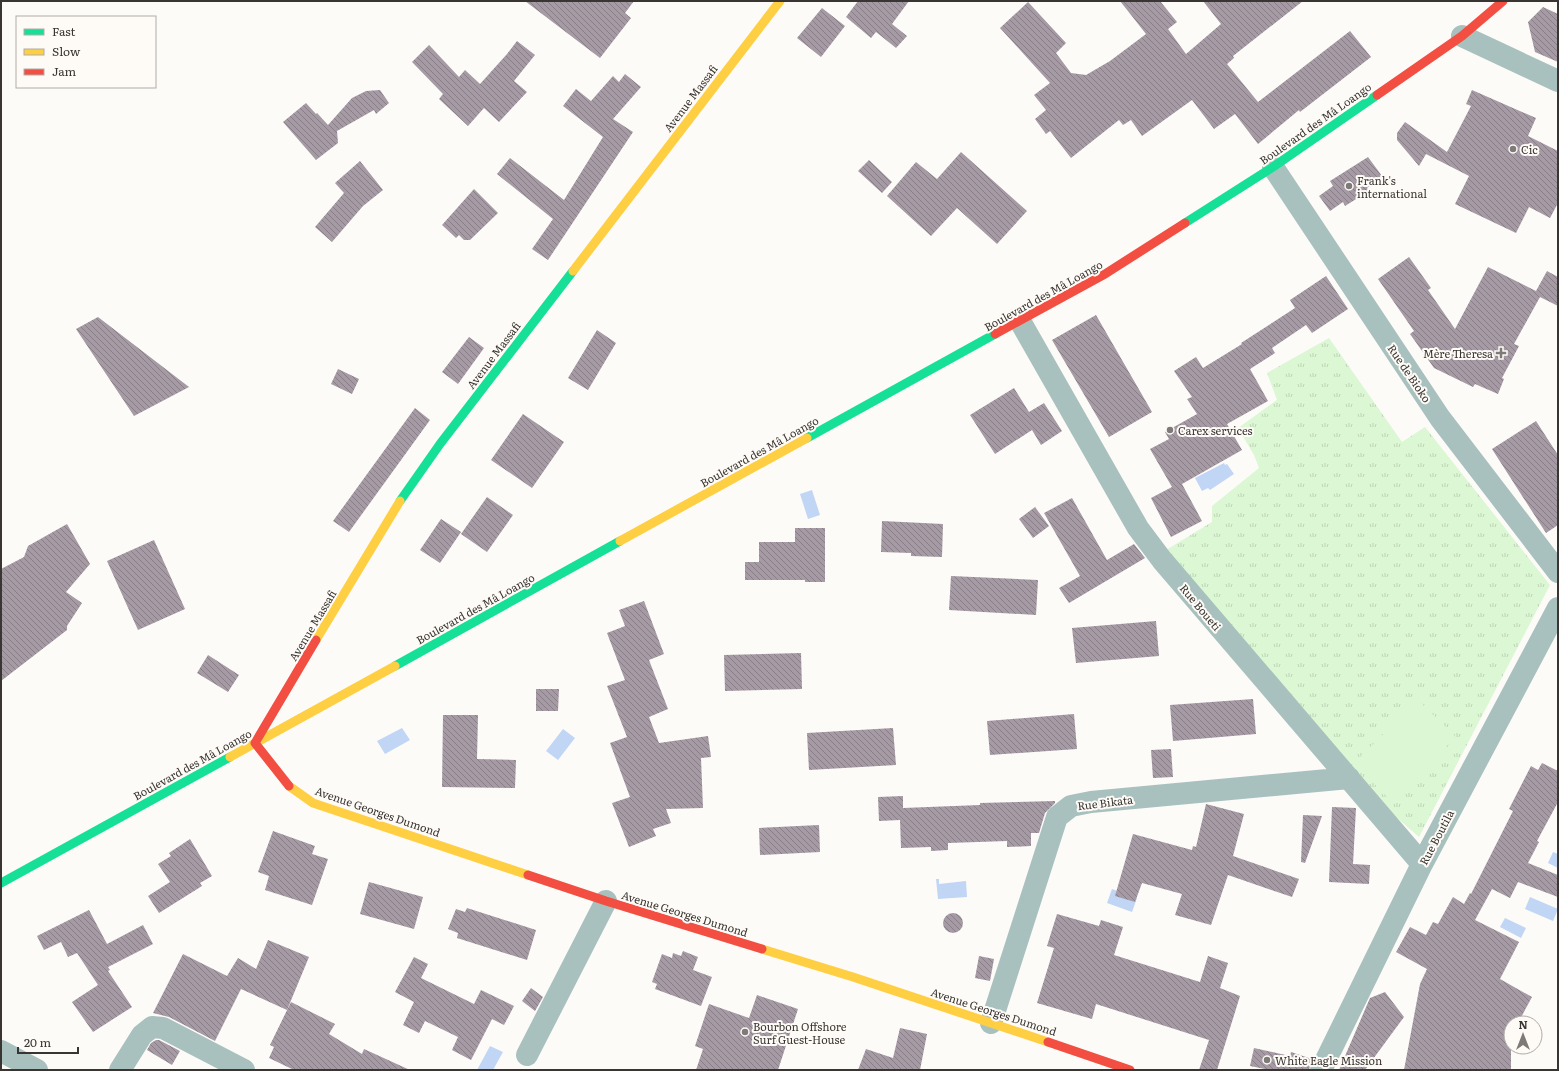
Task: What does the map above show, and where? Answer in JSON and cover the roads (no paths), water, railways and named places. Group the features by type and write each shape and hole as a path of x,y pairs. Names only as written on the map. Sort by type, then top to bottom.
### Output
{"street":[{"name":"Avenue Massafi","path":"255,743 398,503 440,444 780,1"},
{"name":"Boulevard des Mâ Loango","path":"1,882 1105,274 1273,167 1462,36 1503,1"},
{"path":"1462,36 1558,81"},
{"name":"Rue de Bioko","path":"1273,167 1440,418 1558,572"},
{"name":"Rue Boueti","path":"1020,321 1138,528 1257,673 1422,864"},
{"name":"Rue Boutila","path":"1321,1070 1422,864 1558,608"},
{"name":"Avenue Georges Dumond","path":"255,743 280,776 293,790 313,803 606,900 852,977 1130,1070"},
{"name":"Rue Bikata","path":"991,1023 1058,817 1071,806 1091,802 1349,778"},
{"path":"527,1055 606,900"},
{"path":"120,1070 142,1035 152,1027 163,1028 244,1070"},
{"path":"1,1051 38,1070"}],"water":[{"path":"1224,463 1225,465 1227,464 1234,474 1210,490 1208,488 1202,491 1195,478"},
{"path":"812,490 820,515 808,519 800,494"},
{"path":"402,728 410,740 385,754 377,741"},
{"path":"563,729 575,738 558,760 546,751"},
{"path":"1553,852 1558,854 1558,868 1548,863"},
{"path":"936,879 939,879 939,884 966,881 967,897 938,899"},
{"path":"1112,889 1137,898 1132,912 1107,903"},
{"path":"1530,897 1558,909 1553,921 1525,909"},
{"path":"1505,918 1526,928 1521,938 1500,927"},
{"path":"490,1046 503,1052 493,1070 477,1070"}],"place":[{"name":"Cic","path":"1513,149"},
{"name":"Frank's international","path":"1349,186"},
{"name":"Mère Theresa","path":"1501,353"},
{"name":"Carex services","path":"1170,430"},
{"name":"Bourbon Offshore Surf Guest-House","path":"745,1032"},
{"name":"White Eagle Mission","path":"1267,1060"}]}
